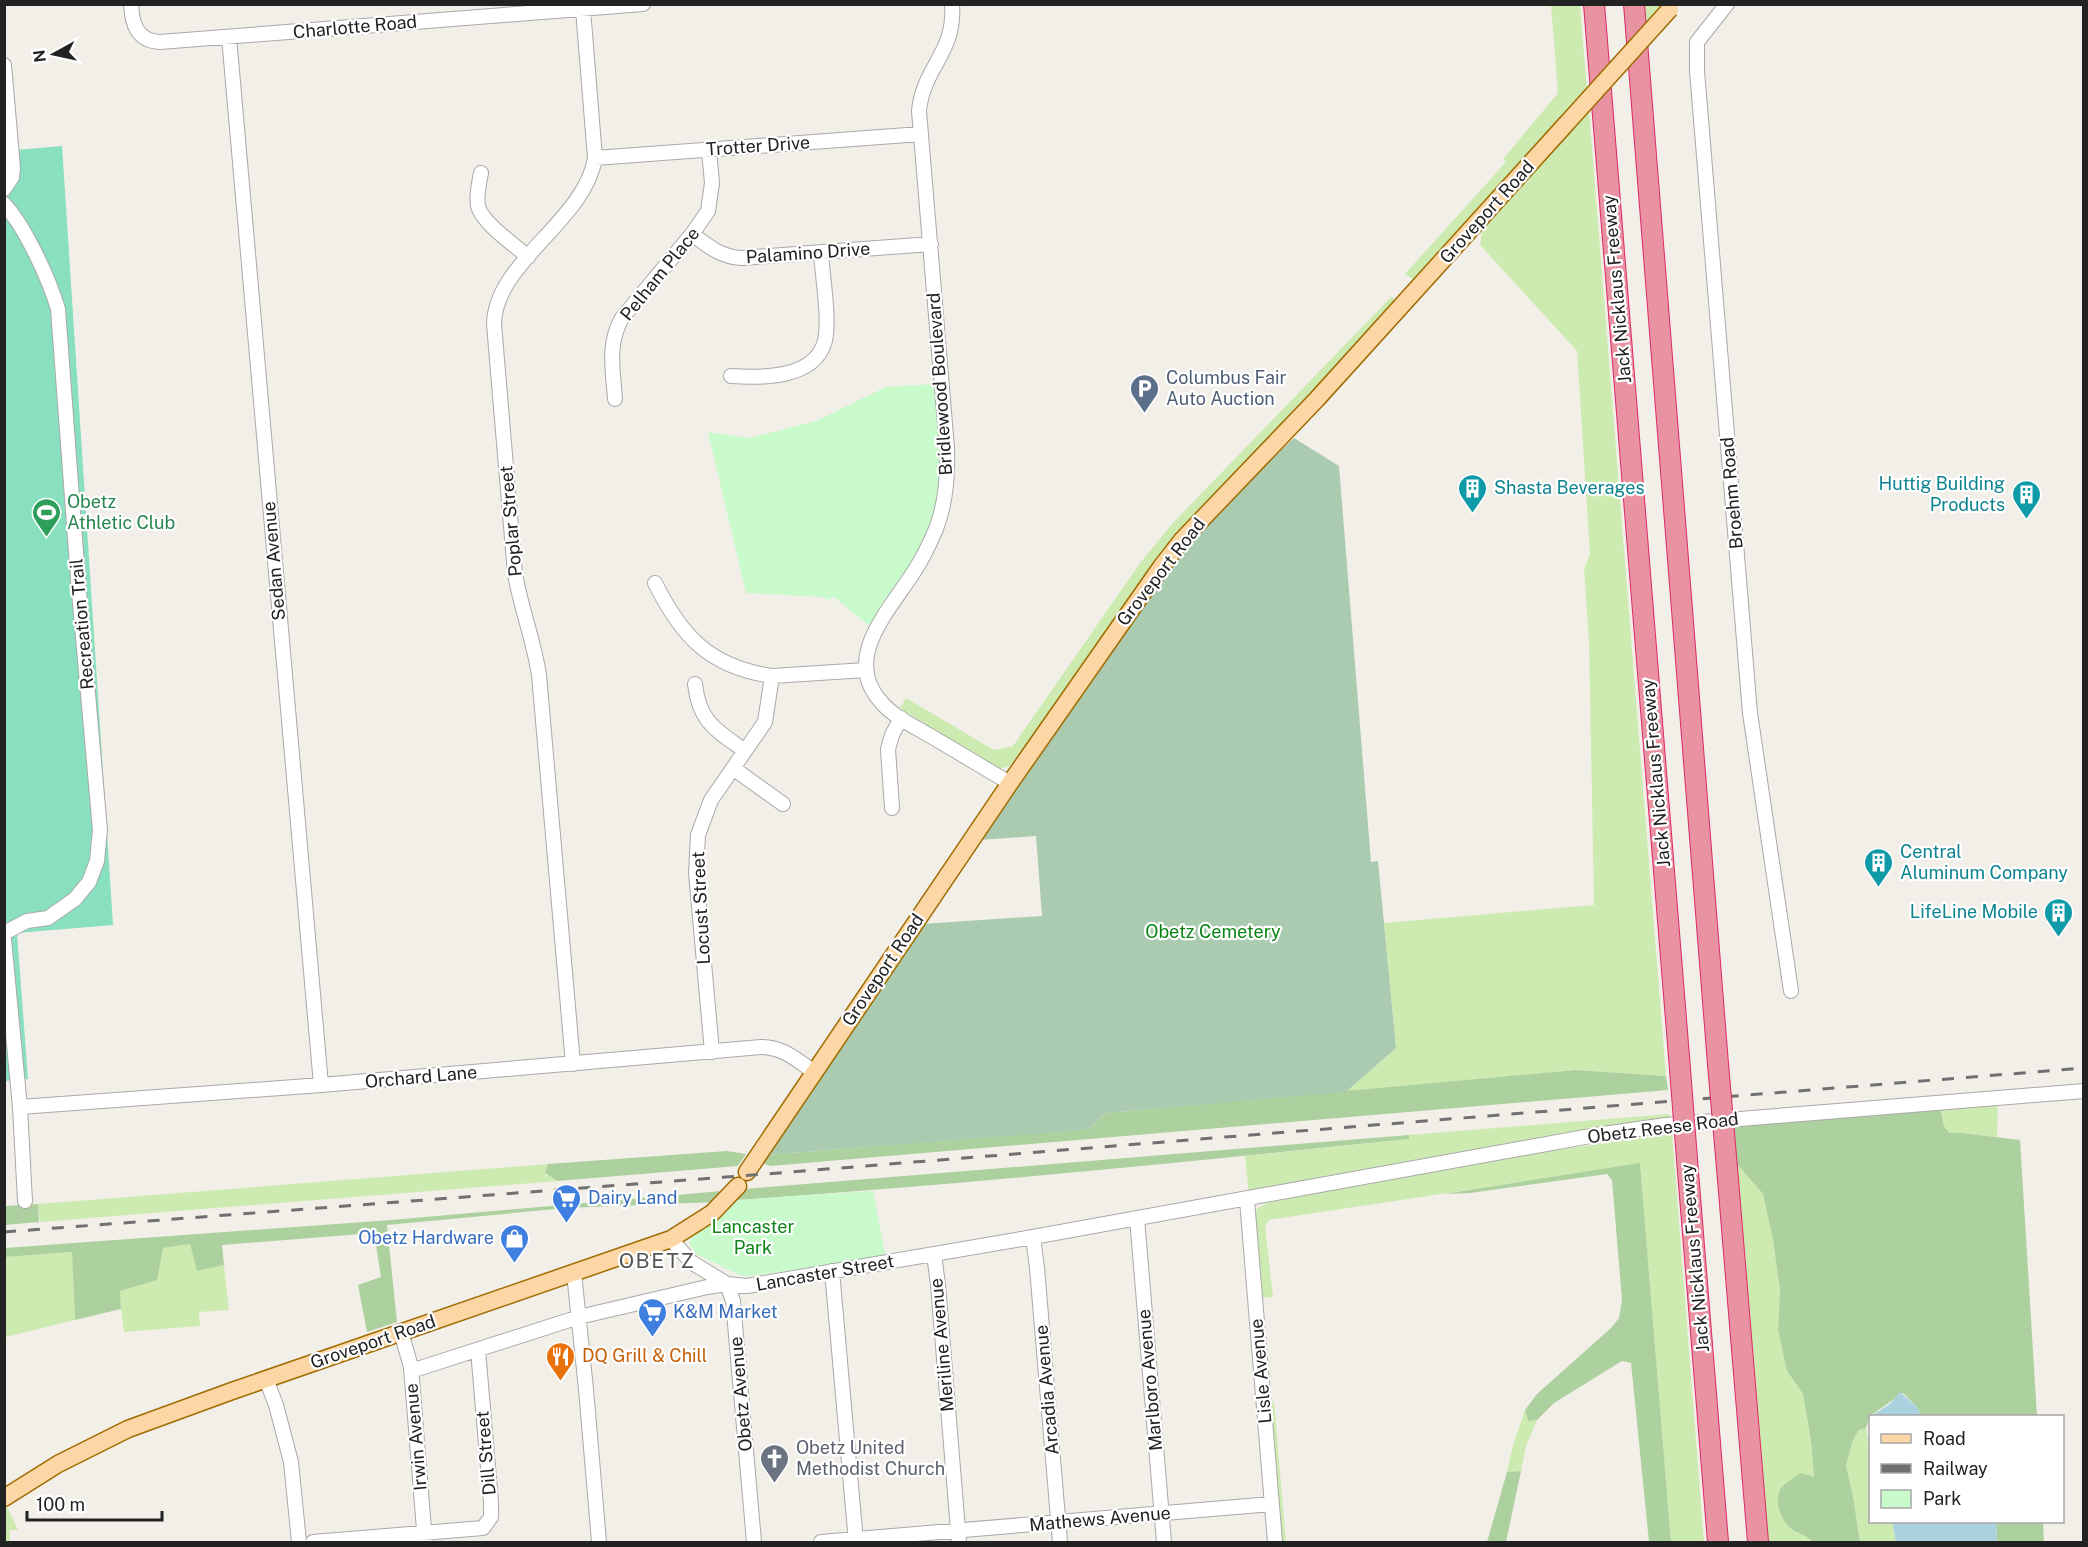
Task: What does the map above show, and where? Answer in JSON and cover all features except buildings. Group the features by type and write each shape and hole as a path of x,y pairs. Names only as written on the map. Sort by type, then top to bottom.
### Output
{"highway":[{"name":"Jack Nicklaus Freeway","path":"1594,4 1718,1542"},
{"path":"1634,4 1758,1542"}],"main road":[{"name":"Groveport Road","path":"4,1498 58,1464 128,1429 670,1239 712,1213 742,1179 1115,630 1182,540 1325,391 1672,7"}],"street":[{"name":"Charlotte Road","path":"131,4 133,23 141,36 155,42 642,4"},
{"name":"Bridlewood Boulevard","path":"866,670 871,639 917,569 937,527 946,492 947,448 920,98 923,87 949,41 952,27 952,4"},
{"name":"Broehm Road","path":"1727,4 1700,36 1696,55 1749,704 1791,991"},
{"name":"Poplar Street","path":"573,1064 539,675 537,658 519,598 494,324 497,302 508,282 585,189 590,179 595,158 583,9"},
{"name":"Sedan Avenue","path":"229,37 321,1085"},
{"path":"4,65 13,168 12,177 4,189"},
{"name":"Trotter Drive","path":"595,158 921,134"},
{"name":"Pelham Place","path":"615,399 611,350 617,328 622,318 703,219 710,203 712,183 709,150"},
{"path":"481,173 477,194 478,208 485,219 528,257"},
{"name":"Recreation Trail","path":"4,204 31,247 53,292 58,309 79,592 100,830 97,861 89,882 75,899 48,918 27,921 4,933"},
{"name":"Palamino Drive","path":"692,234 715,252 733,258 930,244"},
{"path":"731,376 760,378 797,370 813,361 819,354 824,346 827,327 820,252"},
{"path":"656,583 679,626 703,649 729,664 758,674 772,676 866,670 874,694 888,710 1010,783"},
{"name":"Locust Street","path":"712,1052 696,873 698,835 711,800 765,722 772,676"},
{"path":"694,684 699,710 716,730 745,750"},
{"path":"892,808 888,749 901,718"},
{"path":"733,768 783,804"},
{"path":"4,939 20,1107 26,1201"},
{"name":"Orchard Lane","path":"20,1107 321,1085 773,1047 784,1051 814,1072"},
{"name":"Obetz Reese Road","path":"1247,1200 1596,1135 1666,1125 2084,1091"},
{"name":"Lancaster Street","path":"411,1371 579,1317 727,1284 747,1286 1247,1200"},
{"name":"Lisle Avenue","path":"1247,1200 1275,1542"},
{"name":"Marlboro Avenue","path":"1137,1218 1164,1542"},
{"name":"Arcadia Avenue","path":"1033,1237 1060,1542"},
{"path":"670,1239 691,1263 727,1284"},
{"name":"Meriline Avenue","path":"933,1254 938,1285 958,1537"},
{"path":"832,1271 856,1541"},
{"path":"574,1273 599,1542"},
{"name":"Obetz Avenue","path":"727,1284 733,1301 754,1542"},
{"name":"Irwin Avenue","path":"401,1332 411,1371 425,1538"},
{"name":"Dill Street","path":"313,1542 425,1538 483,1528 491,1517 478,1350"},
{"path":"266,1379 276,1405 291,1462 299,1542"},
{"name":"Mathews Avenue","path":"821,1542 958,1537 1059,1523 1272,1504"}],"green space":[{"path":"1551,5 1580,5 1587,90 1419,278 1413,279 1405,274 1506,162 1503,159 1558,93"},
{"path":"1644,5 1664,5 1646,24"},
{"path":"1589,110 1666,1076 1576,1070 1346,1092 1396,1048 1384,923 1594,905 1589,642 1584,569 1590,554 1577,351 1480,245 1482,231"},
{"name":"Obetz Athletic Club","path":"62,146 113,925 17,933 28,1079 5,1081 5,151"},
{"path":"1392,296 1394,300 1392,307 1138,588 1010,766 998,769 900,708 906,698 994,750 1013,746 1140,563 1172,524"},
{"path":"935,384 939,473 933,515 926,537 911,567 869,626 834,597 828,600 822,597 746,593 708,432 750,438 816,421 886,387"},
{"name":"Obetz Cemetery","path":"1294,438 1339,466 1371,862 1378,861 1396,1048 1346,1092 1105,1113 1089,1129 1072,1131 765,1155 922,924 1042,916 1036,836 979,840 1162,574 1214,513"},
{"path":"1576,1070 1666,1076 1668,1090 770,1166 760,1162 765,1155 1089,1129 1105,1113"},
{"path":"1998,1103 1997,1137 1962,1133 1949,1134 1944,1126 1940,1107"},
{"path":"1940,1107 1944,1126 1949,1133 2020,1140 2037,1415 1921,1415 1917,1407 1903,1393 1869,1415 1866,1428 1859,1430 1853,1440 1846,1466 1860,1542 1813,1542 1789,1526 1782,1517 1778,1505 1779,1493 1785,1484 1800,1473 1814,1477 1811,1441 1803,1394 1787,1371 1778,1330 1780,1291 1773,1240 1763,1194 1737,1164 1733,1125"},
{"path":"1669,1114 1670,1118 1249,1195 1245,1156 1409,1139 1409,1135"},
{"path":"1672,1133 1704,1542 1671,1542 1640,1164 1269,1220 1265,1226 1273,1297 1258,1298 1254,1218 1257,1209 1268,1202 1536,1153"},
{"path":"1409,1135 1409,1139 1157,1164 737,1200 744,1189"},
{"path":"727,1151 746,1154 738,1166 557,1181 545,1173 548,1164"},
{"path":"1640,1163 1671,1542 1649,1542 1631,1363 1622,1361 1554,1403 1537,1420 1528,1421 1525,1410 1537,1394 1611,1328 1619,1318 1622,1300 1612,1180 1607,1174 1470,1193 1444,1194"},
{"path":"548,1164 545,1174 557,1181 40,1222 38,1204"},
{"path":"1737,1164 1763,1194 1773,1239 1780,1292 1778,1330 1787,1371 1803,1394 1811,1441 1814,1478 1795,1532 1809,1537 1813,1542 1768,1542"},
{"path":"722,1191 716,1202 567,1208 387,1225 397,1322 367,1332 358,1285 381,1277 374,1233 222,1245 224,1265 197,1271 190,1244 163,1248 157,1280 120,1291 121,1309 75,1320 72,1252 5,1257 5,1248 391,1220"},
{"name":"Lancaster Park","path":"873,1191 886,1258 750,1276 740,1275 696,1254 689,1243 695,1233 722,1215 737,1200"},
{"path":"38,1204 39,1222 5,1225 5,1206"},
{"path":"190,1244 197,1270 224,1265 229,1310 199,1312 200,1326 124,1332 119,1291 157,1280 162,1248"},
{"path":"72,1252 75,1320 5,1337 5,1257"},
{"path":"1274,1401 1286,1542 1278,1542 1267,1402"},
{"path":"1525,1410 1528,1421 1537,1420 1526,1446 1521,1471 1507,1472 1513,1445"},
{"path":"1866,1428 1869,1447 1869,1523 1892,1523 1896,1542 1860,1542 1846,1466 1853,1440 1859,1430"},
{"path":"1521,1471 1506,1542 1487,1542 1507,1472"},
{"path":"6,1504 18,1530 10,1530 10,1542 5,1542 4,1506"},
{"path":"1996,1523 2043,1523 2044,1542 1997,1542"}],"water":[{"path":"1900,1392 1917,1407 1921,1415 1873,1415 1890,1404"},
{"path":"1892,1523 1996,1523 1997,1542 1896,1542"}],"railway":[{"path":"4,1232 753,1175 2084,1068"}],"place":[{"name":"Columbus Fair Auto Auction","path":"1145,414"},
{"name":"Shasta Beverages","path":"1473,514"},
{"name":"Huttig Building Products","path":"2026,520"},
{"name":"Obetz Athletic Club","path":"46,538"},
{"name":"Central Aluminum Company","path":"1879,888"},
{"name":"LifeLine Mobile","path":"2059,938"},
{"name":"Dairy Land","path":"567,1224"},
{"name":"Obetz Hardware","path":"515,1264"},
{"name":"K&M Market","path":"652,1338"},
{"name":"DQ Grill & Chill","path":"561,1382"},
{"name":"Obetz United Methodist Church","path":"775,1484"}],"district":[{"name":"OBETZ","path":"657,1261"}]}
